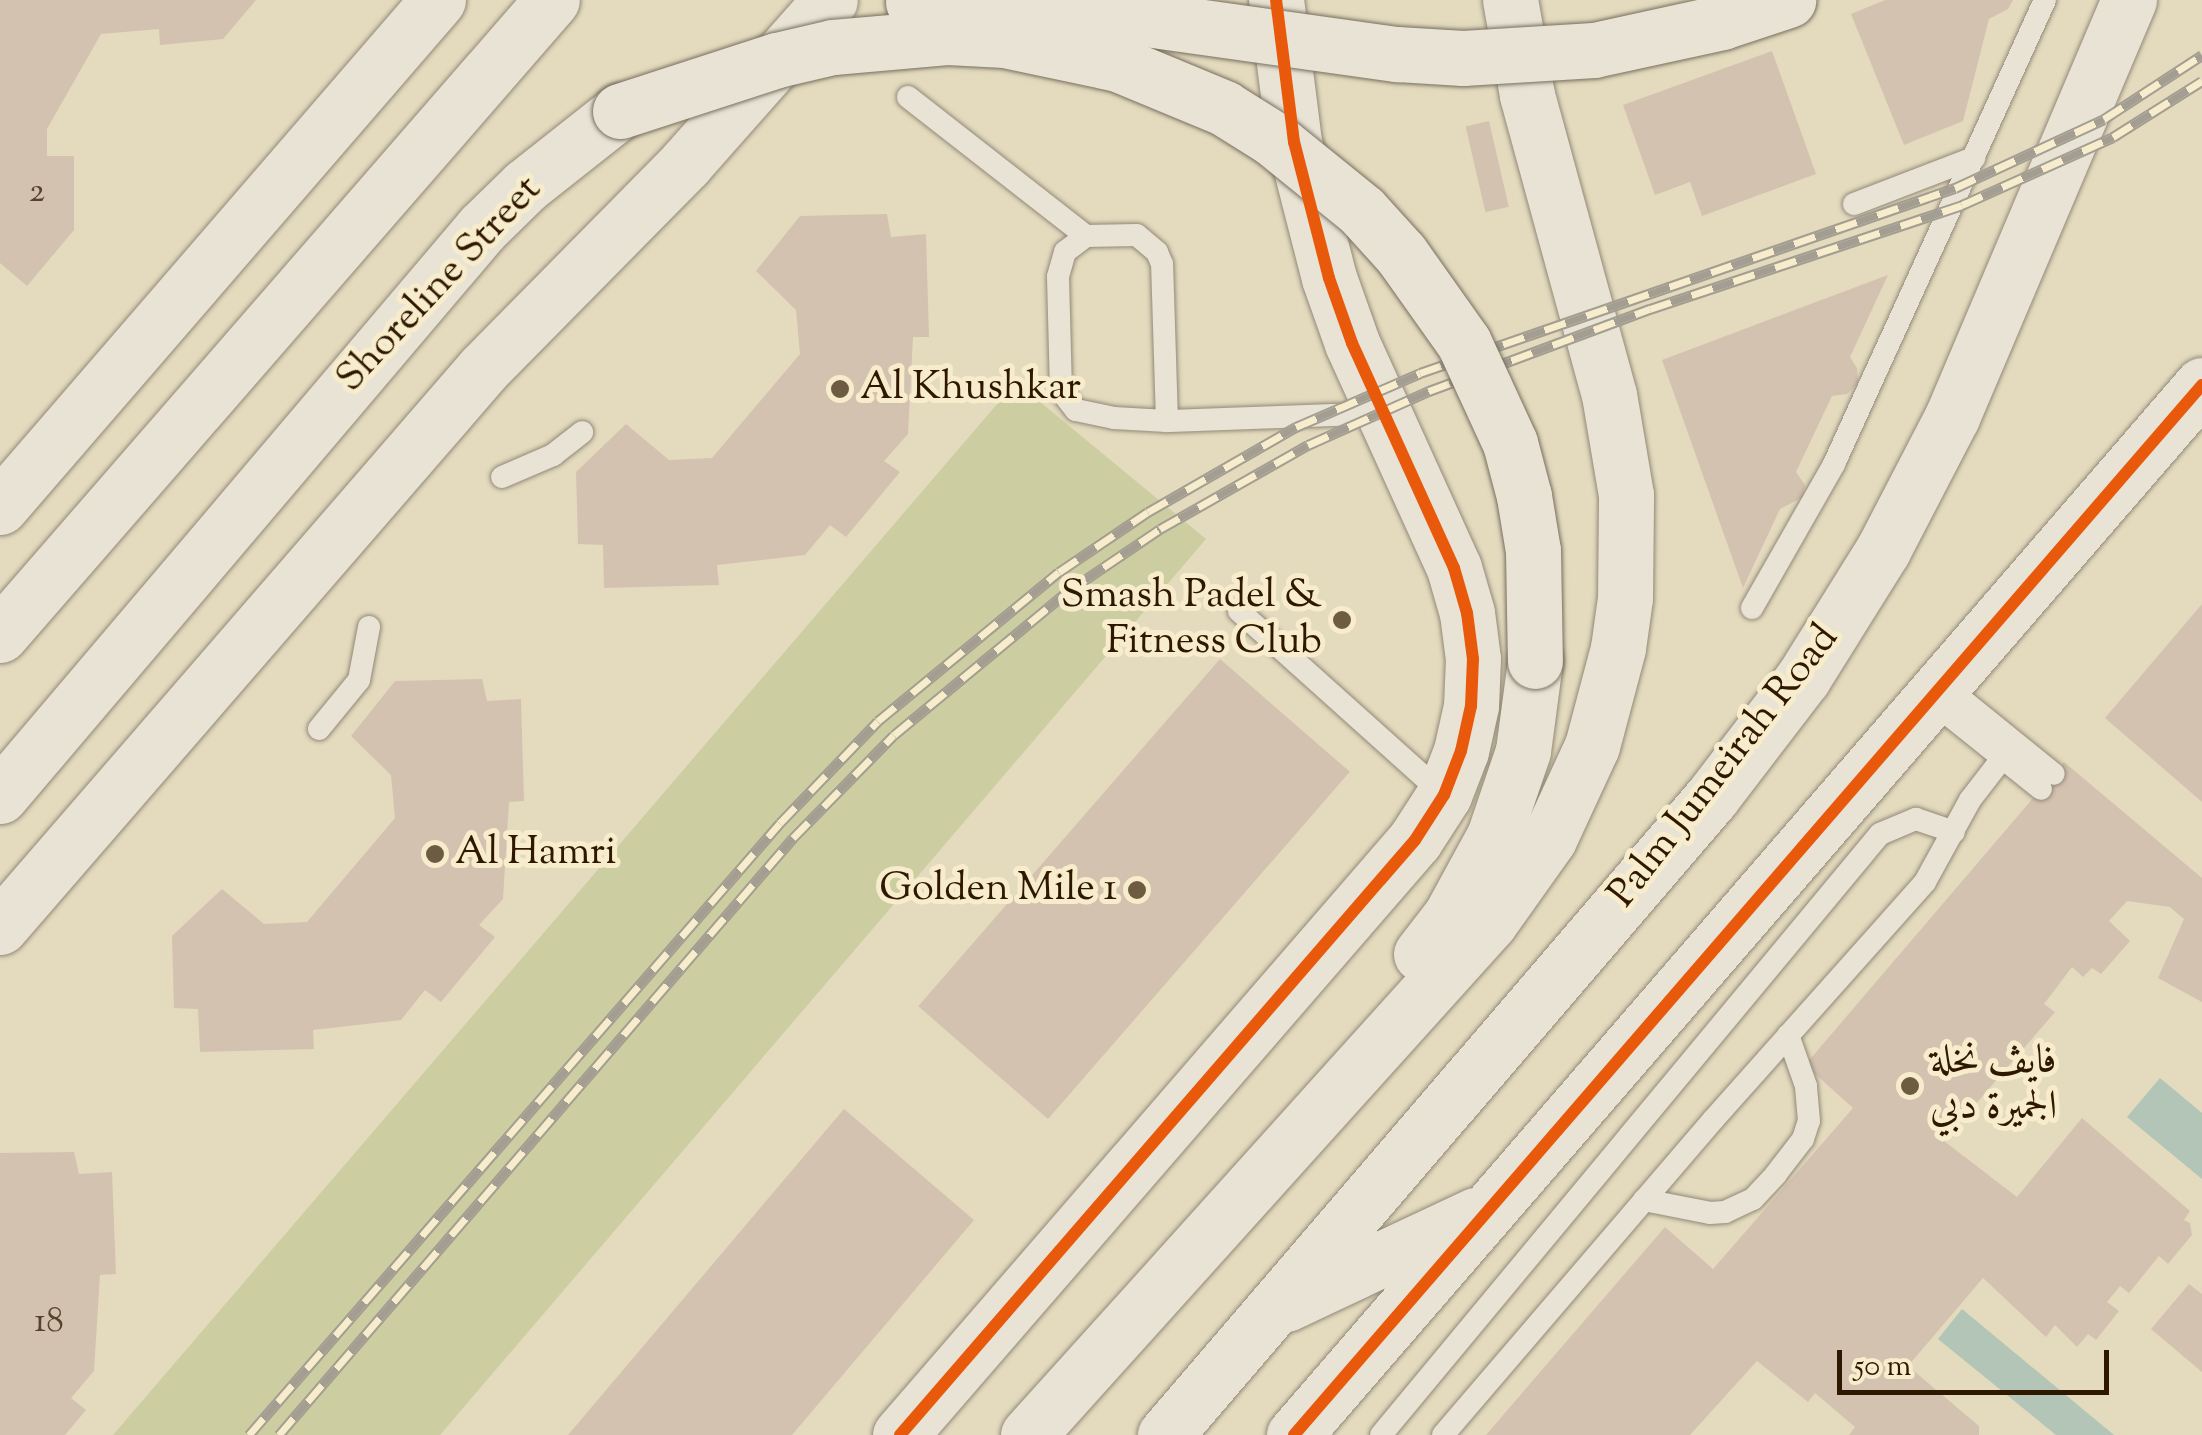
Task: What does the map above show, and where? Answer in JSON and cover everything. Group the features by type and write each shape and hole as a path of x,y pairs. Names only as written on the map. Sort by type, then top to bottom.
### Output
{"main road":[{"path":"0,507 438,0"},
{"path":"0,635 552,0"},
{"path":"0,927 484,368 686,163 830,0"},
{"path":"900,1435 1415,840 1444,795 1462,751 1471,706 1473,659 1468,613 1454,568 1352,344 1309,210 1285,91 1276,0"},
{"path":"1028,1435 1490,922 1521,882 1572,794 1607,698 1618,648 1628,546 1620,445 1527,96 1510,0"},
{"name":"Shoreline Street","path":"0,796 482,228 525,186 620,112 675,72 736,42 818,17 921,1 1025,2 1397,54 1463,58 1594,50 1722,22 1788,0"},
{"name":"Palm Jumeirah Road","path":"1165,1435 1758,738 1874,567 1952,417 2128,0"},
{"path":"620,112 833,47 947,37 1005,40 1118,64 1224,108 1272,138 1362,211 1401,254 1464,343 1503,426 1524,496 1533,551 1535,661 1519,765 1494,836 1474,877 1423,951 1328,1067 1289,1144"},
{"path":"1294,1435 1496,1206 2202,384"},
{"path":"1270,1312 1496,1206"}],"lane":[{"path":"1752,608 1834,464 2045,0"},
{"path":"908,97 1086,236"},
{"path":"1854,204 1974,158"},
{"path":"1168,421 1162,264 1157,252 1137,235 1086,236 1065,252 1059,264 1061,390 1076,410 1168,421 1384,413"},
{"path":"502,478 553,455 582,432"},
{"path":"1239,611 1444,795"},
{"path":"319,729 359,680 369,627"},
{"path":"1937,692 2047,782"},
{"path":"1443,1435 1925,882 2008,750"},
{"path":"1381,1435 1880,834 1916,818 1954,832"},
{"path":"1644,1200 1710,1213 1725,1212 1754,1199 1776,1174 1804,1138 1809,1121 1806,1086 1788,1035"}],"green space":[{"path":"1016,382 1206,539 440,1435 113,1435"}],"shaded area":[{"path":"2160,1078 2202,1113 2202,1179 2127,1117"},
{"path":"1962,1309 2114,1435 2056,1435 1938,1339"}],"building":[{"path":"0,0 256,0 223,39 160,45 159,29 101,34 47,129 47,156 74,156 74,230 27,286 0,263"},
{"path":"1885,0 2013,0 2008,9 1989,19 1963,121 1904,145 1851,14"},
{"path":"1772,51 1816,174 1702,216 1690,182 1655,195 1623,105"},
{"path":"1489,121 1509,207 1485,212 1466,126"},
{"name":"Al Khushkar","path":"887,214 891,237 926,234 929,337 913,337 908,434 884,461 900,472 846,537 830,525 805,555 717,565 719,585 604,588 603,545 578,544 576,472 626,424 669,460 712,458 800,354 796,310 756,271 800,216"},
{"path":"1888,275 1850,357 1857,368 1858,383 1847,394 1832,396 1796,472 1805,485 1803,497 1780,509 1743,588 1662,360"},
{"path":"2202,604 2202,802 2105,718"},
{"name":"Golden Mile 1","path":"1220,659 1350,772 1048,1119 918,1006"},
{"name":"Al Hamri","path":"482,679 487,701 521,699 524,801 509,802 503,899 479,925 495,937 441,1002 425,990 401,1020 313,1030 314,1049 200,1052 198,1009 174,1008 172,936 222,889 264,924 307,922 395,818 391,775 351,736 395,681"},
{"name":"فايڤ نخلة الجميرة دبي","path":"2064,762 2202,878 2202,1002 2158,978 2184,919 2170,907 2127,901 2109,921 2130,941 2101,974 2092,968 2083,977 2072,967 2044,1004 2055,1012 1944,1141 2017,1197 2082,1118 2190,1211 2184,1220 2190,1223 2192,1235 2168,1264 2159,1256 2129,1293 2120,1286 2107,1302 2119,1311 2096,1340 2088,1334 2077,1347 2055,1325 2046,1337 1983,1278 1908,1366 1979,1426 1979,1435 1849,1435 1855,1427 1815,1393 1808,1402 1757,1361 1690,1435 1486,1435 1665,1227 1713,1269 1853,1108 1805,1065"},
{"path":"844,1109 974,1220 792,1435 568,1435"},
{"path":"74,1152 79,1174 112,1172 116,1274 100,1275 94,1371 71,1398 86,1410 65,1435 0,1435 0,1153"},
{"path":"2189,1284 2202,1294 2202,1372 2151,1329"}],"railway":[{"path":"249,1435 780,823 878,721 1059,572 1148,512 1296,427 1420,373 1955,188 2104,119 2202,55"},
{"path":"279,1435 793,838 894,735 1067,592 1160,529 1308,445 1429,391 1650,309 1962,205 2113,137 2202,81"}],"cycle path":[{"path":"900,1435 1415,840 1444,795 1461,751 1471,706 1473,659 1467,613 1454,568 1352,343 1329,278 1294,142 1276,0"},
{"path":"1294,1435 2202,385"}],"place":[{"name":"Al Khushkar","path":"840,389"},
{"name":"Smash Padel & Fitness Club","path":"1342,620"},
{"name":"Al Hamri","path":"435,854"},
{"name":"Golden Mile 1","path":"1137,890"},
{"name":"فايڤ نخلة الجميرة دبي","path":"1910,1086"}]}
